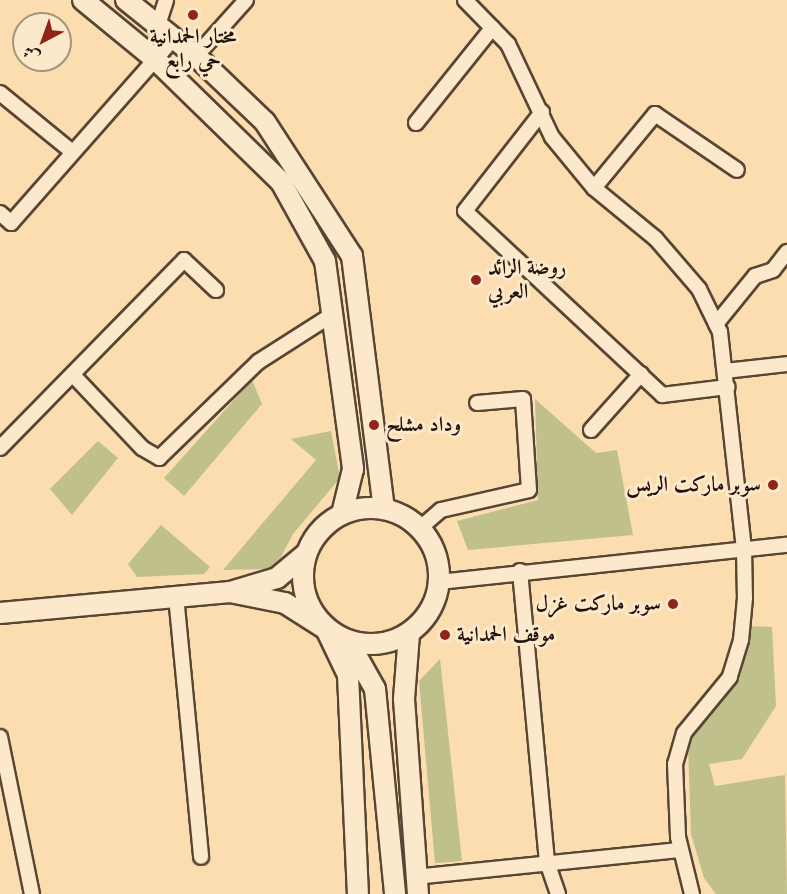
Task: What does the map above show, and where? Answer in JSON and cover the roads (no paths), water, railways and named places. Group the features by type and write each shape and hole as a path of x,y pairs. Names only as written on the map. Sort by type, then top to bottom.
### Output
{"street":[{"path":"83,0 155,60 280,182 325,261 353,469 342,514"},
{"path":"126,0 196,56 265,122 352,256 384,509"},
{"path":"158,25 166,0"},
{"path":"196,56 246,0"},
{"path":"465,0 508,44 552,137 594,188 656,239 699,289 716,324 728,387 744,548 741,639 730,677 684,733 675,764 681,850 693,894"},
{"path":"416,123 492,28"},
{"path":"0,213 11,223 71,151 174,38"},
{"path":"0,93 71,151"},
{"path":"542,112 465,211 662,395 728,387"},
{"path":"594,188 655,114 737,170"},
{"path":"716,324 755,276 773,270 787,252"},
{"path":"0,448 74,376 184,260 216,290"},
{"path":"74,376 142,448 159,458 258,362 333,314"},
{"path":"725,370 787,364"},
{"path":"591,430 641,374"},
{"path":"419,529 441,510 529,490 523,399 477,403"},
{"path":"0,613 230,592 277,578 306,554 327,524 342,514 384,509 419,529 434,550 439,582 427,617 409,634 380,644 348,641 285,603 230,592"},
{"path":"439,582 520,571 787,545"},
{"path":"306,554 305,595 327,628 348,675 358,894"},
{"path":"520,571 547,862 558,894"},
{"path":"176,596 201,857"},
{"path":"409,634 404,699 416,885 547,862 681,850"},
{"path":"348,641 375,690 395,894"},
{"path":"0,737 32,894"}],"place":[{"name":"مختار الحمدانية حي رابع","path":"193,15"},
{"name":"روضة الرائد العربي","path":"476,280"},
{"name":"وداد مشلح","path":"374,425"},
{"name":"سوبر ماركت الريس","path":"773,485"},
{"name":"سوبر ماركت غزل","path":"673,604"},
{"name":"موقف الحمدانية","path":"445,635"}]}
